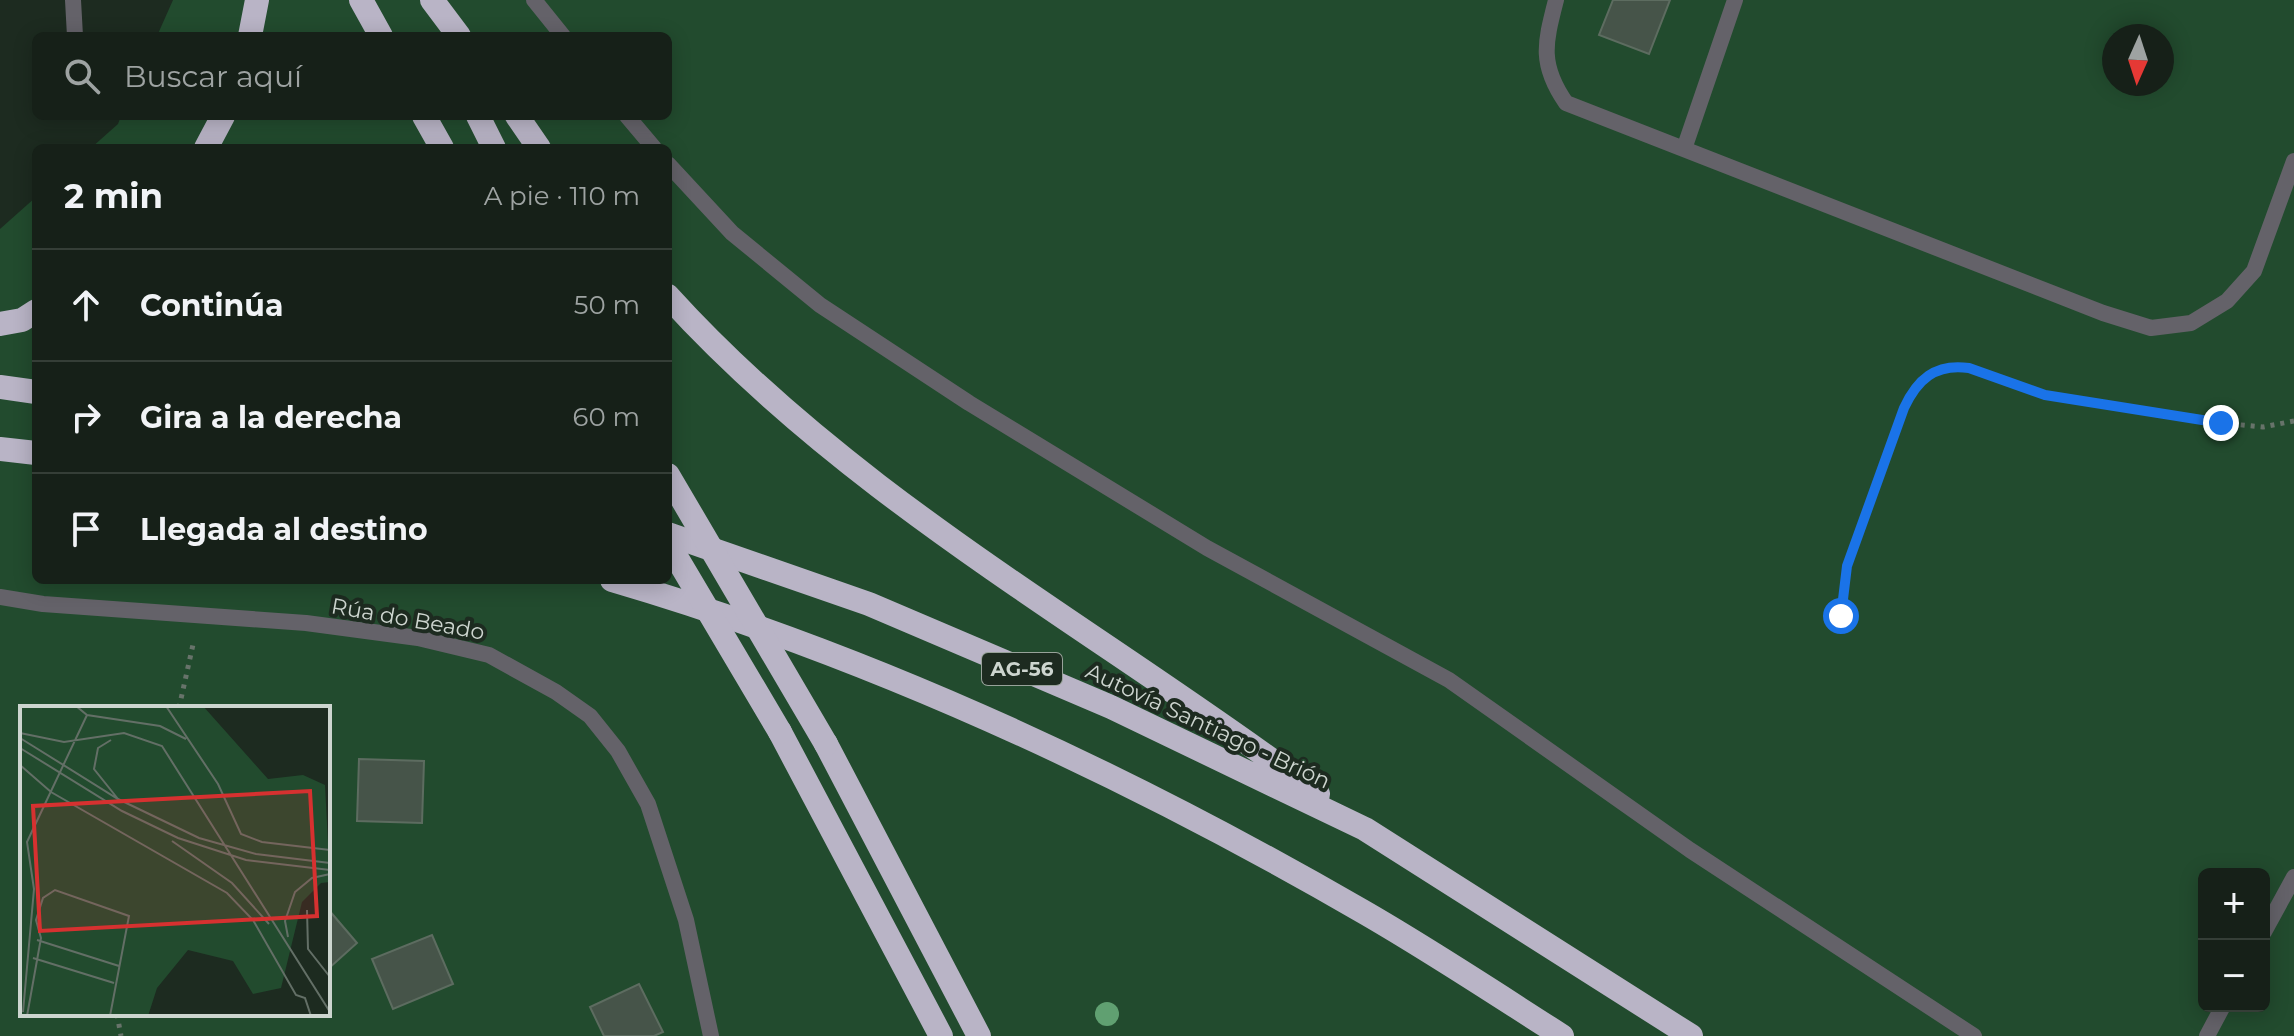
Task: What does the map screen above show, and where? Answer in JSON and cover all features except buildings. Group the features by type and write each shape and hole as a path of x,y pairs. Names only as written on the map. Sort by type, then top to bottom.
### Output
{"highway":[{"path":"251,32 257,0"},
{"path":"361,0 379,32"},
{"path":"421,0 437,32"},
{"path":"432,0 456,32"},
{"path":"208,144 221,120"},
{"path":"426,120 440,144"},
{"path":"480,120 492,144"},
{"path":"520,120 536,144"},
{"path":"672,300 785,409 959,547 1168,691 1243,738 1365,829"},
{"path":"0,324 22,320 32,314"},
{"path":"0,387 32,391"},
{"path":"0,449 32,453"},
{"path":"672,482 826,744 979,1036"},
{"name":"Autovía Santiago - Brión","path":"672,535 897,616 1111,707 1365,829 1691,1036"},
{"path":"672,550 780,732 941,1036"},
{"name":"AG-56","path":"624,584 819,649 935,695 1144,792 1365,913 1562,1036"}],"street":[{"path":"73,0 75,32"},
{"path":"534,0 560,32"},
{"path":"1556,0 1545,44 1549,79 1566,103 2089,307 2151,328 2191,323 2227,301 2254,271 2294,161"},
{"path":"1684,149 1735,0"},
{"path":"630,120 651,144"},
{"path":"672,168 732,233 820,305 969,403 1207,548 1449,680 1690,850 1974,1036"},
{"name":"Rúa do Beado","path":"0,597 43,604 306,623 418,638 489,655 556,692 590,716 618,751 648,804 686,920 711,1036"},
{"path":"2270,921 2294,877"},
{"path":"2207,1036 2220,1012"}],"path":[{"path":"1841,616 1847,566 1904,408 1915,385 1932,373 1956,366 1969,368 2045,395 2221,423 2263,427 2294,421"},
{"path":"179,706 200,616"},
{"path":"117,1016 121,1036"}],"green space":[{"path":"173,0 2294,0 2294,1036 0,1036 0,229 32,201 32,584 672,584 672,144 96,144 120,120 672,120 672,32 159,32"}],"route":[{"path":"1841,616 1847,566 1904,408 1915,385 1932,373 1956,366 1969,368 2045,395 2221,423"}]}
